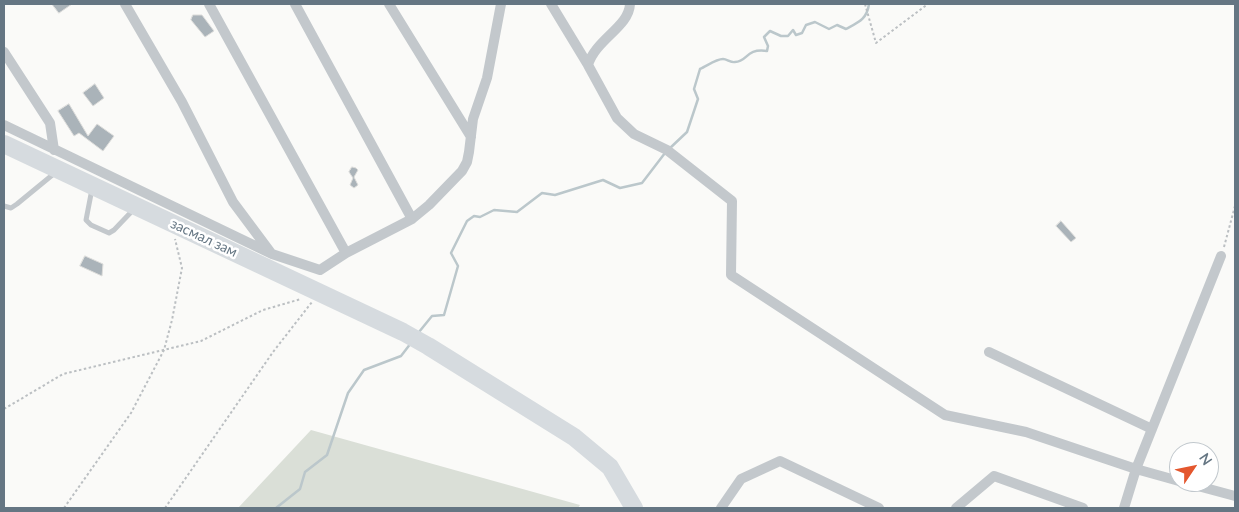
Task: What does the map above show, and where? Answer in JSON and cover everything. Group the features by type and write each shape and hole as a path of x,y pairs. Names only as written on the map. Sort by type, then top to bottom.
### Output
{"highway":[{"name":"засмал зам","path":"4,144 404,332 574,437 610,467 634,508"}],"street":[{"path":"125,4 182,102 234,202 272,254"},
{"path":"209,4 346,253"},
{"path":"295,4 412,219"},
{"path":"389,4 471,137"},
{"path":"4,125 272,254 320,270 346,253 412,219 429,205 462,171 467,162 473,119 488,78 501,4"},
{"path":"551,4 617,118 634,134 667,150 732,201 730,275 945,415 1026,432 1136,470 1169,478"},
{"path":"588,65 596,49 628,14 630,4"},
{"path":"4,52 50,123 54,150"},
{"path":"1124,508 1152,428 1221,256"},
{"path":"989,352 1152,428"},
{"path":"720,508 741,479 780,462 879,508"},
{"path":"956,508 994,476 1084,508"},
{"path":"1219,492 1235,496"}],"lane":[{"path":"4,206 11,208 17,204 58,170"},
{"path":"93,186 86,220 91,225 108,232 114,230 137,206"}],"path":[{"path":"865,4 876,43 928,4"},
{"path":"1221,256 1235,206"},
{"path":"64,508 131,413 164,350 182,268 170,222"},
{"path":"165,508 273,352 320,293"},
{"path":"4,409 63,374 201,341 263,310 301,299"}],"shaded area":[{"path":"311,430 580,505 578,508 238,508"}],"building":[{"path":"52,4 72,4 59,13"},
{"path":"193,15 202,15 214,31 205,37 191,20"},
{"path":"95,84 104,98 93,106 83,93"},
{"path":"69,104 88,136 97,124 114,136 103,151 79,133 74,136 58,111"},
{"path":"352,167 358,170 354,177 358,185 354,188 350,185 353,178 349,172"},
{"path":"1061,221 1076,238 1071,242 1056,226"},
{"path":"85,256 103,264 102,276 80,266"}],"waterway":[{"path":"669,149 687,132 698,99 694,89 700,69 720,59 734,62 742,60 755,51 767,51 768,46 764,37 770,31 781,36 788,36 793,30 796,35 802,33 806,25 815,22 829,29 837,25 846,29 864,17 869,4"},
{"path":"419,332 432,316 444,315 458,266 451,253 467,221 474,216 480,217 494,210 517,212 542,193 555,195 603,180 620,188 642,183 665,153"},
{"path":"276,508 300,489 305,472 327,455 348,393 364,370 401,356 411,343"}]}
